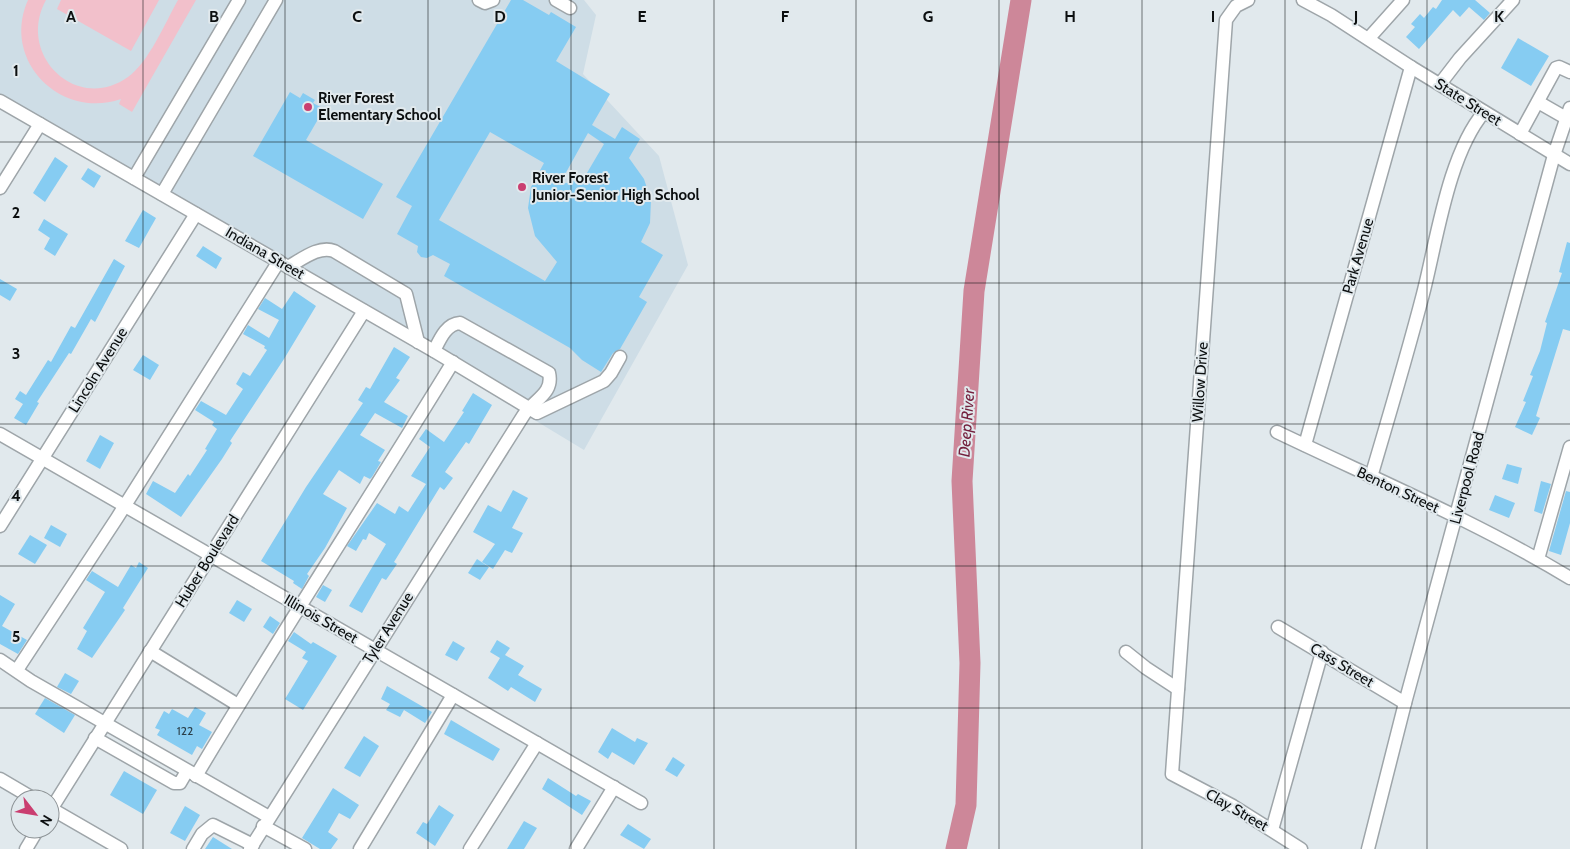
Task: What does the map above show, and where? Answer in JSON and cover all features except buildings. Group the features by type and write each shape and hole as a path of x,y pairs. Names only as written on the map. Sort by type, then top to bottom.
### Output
{"street":[{"path":"134,178 239,0"},
{"path":"162,194 276,0"},
{"path":"479,0 485,3 493,0"},
{"path":"556,0 570,8"},
{"name":"Willow Drive","path":"1172,774 1226,20 1236,6 1248,0"},
{"path":"1302,0 1369,38 1403,0"},
{"path":"1440,84 1460,58 1513,0"},
{"name":"State Street","path":"1369,38 1411,67 1570,164"},
{"name":"Park Avenue","path":"1305,445 1411,67"},
{"path":"1520,134 1556,68 1559,67 1570,72"},
{"name":"Indiana Street","path":"0,101 453,362 527,409"},
{"path":"1538,102 1568,113"},
{"path":"1371,478 1423,296 1452,177 1472,127 1484,112"},
{"name":"Liverpool Road","path":"1368,849 1405,703 1554,155 1568,113"},
{"path":"0,188 40,124"},
{"name":"Lincoln Avenue","path":"0,526 196,214"},
{"path":"17,670 123,505 283,264 318,251 334,251 406,294 418,342"},
{"name":"Huber Boulevard","path":"60,793 364,311"},
{"name":"Tyler Avenue","path":"252,847 374,649 527,409 545,393 550,384 549,373 460,322 453,323 434,351"},
{"path":"527,409 537,413 604,380 611,373 620,356"},
{"path":"95,738 174,783 180,783 192,774 365,506 453,362"},
{"name":"Benton Street","path":"1277,432 1456,517 1538,558 1570,578"},
{"name":"Illinois Street","path":"0,434 642,803"},
{"path":"1538,558 1570,448"},
{"name":"Cass Street","path":"1278,627 1405,703"},
{"path":"150,651 238,704"},
{"path":"1126,652 1178,689"},
{"path":"1272,830 1322,652"},
{"path":"0,660 31,681 106,722 192,774 304,849"},
{"path":"360,849 453,695"},
{"path":"470,849 537,743"},
{"name":"Clay Street","path":"1172,774 1233,806 1301,849"},
{"path":"0,779 17,789"},
{"path":"576,849 614,787"},
{"path":"60,815 121,849"},
{"path":"193,849 202,834 213,825 252,847"}],"shaded area":[{"path":"0,0 584,0 596,15 583,74 659,156 688,265 584,450 0,96"},
{"path":"28,0 46,0 39,20 39,40 45,58 56,73 71,83 89,88 108,87 128,77 150,52 178,0 196,0 132,112 119,104 121,99 98,103 77,101 58,93 42,80 29,63 23,44 22,22"},
{"path":"61,0 159,0 131,51 57,9"}],"waterway":[{"name":"Deep River","path":"956,849 966,805 970,663 962,481 974,291 1021,0"}],"place":[{"name":"River Forest Elementary School","path":"308,107"},
{"name":"River Forest Junior-Senior High School","path":"522,187"}]}
